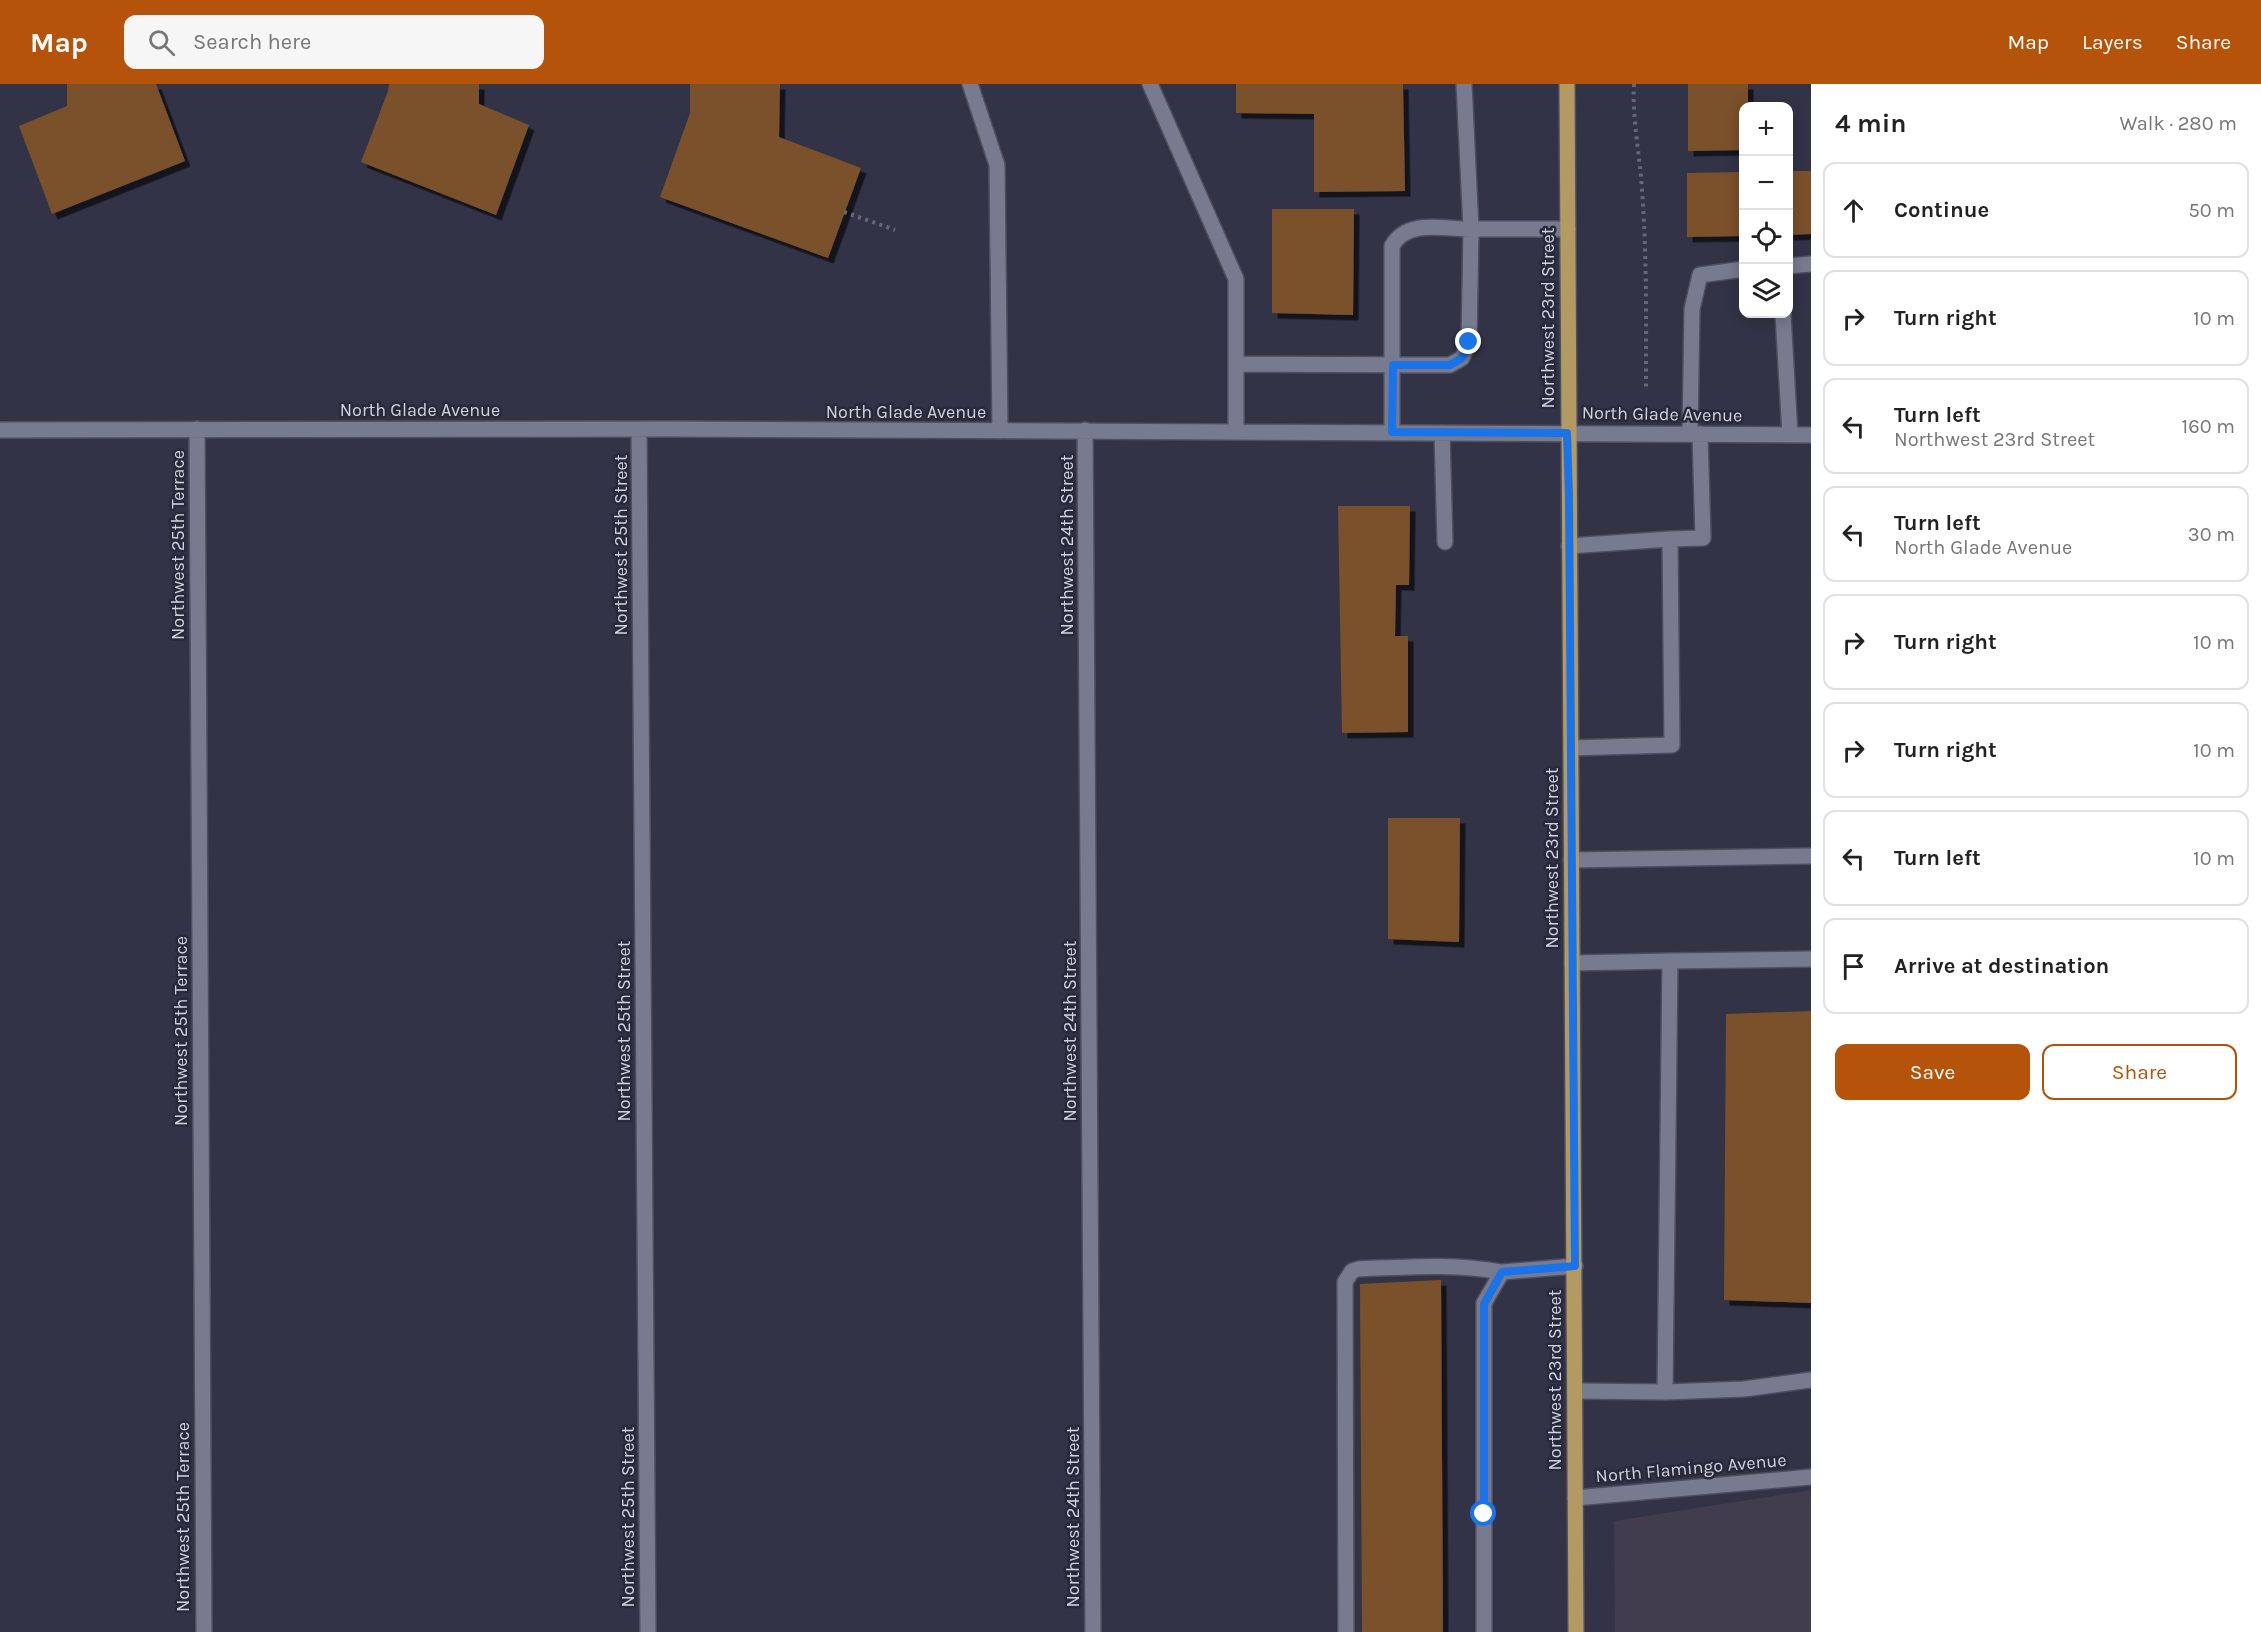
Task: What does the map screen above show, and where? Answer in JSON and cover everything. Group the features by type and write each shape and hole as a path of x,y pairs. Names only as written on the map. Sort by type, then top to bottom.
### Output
{"main road":[{"name":"Northwest 23rd Street","path":"1567,84 1567,433 1576,1632"}],"street":[{"path":"970,84 997,165 1000,431"},
{"path":"1150,84 1236,279 1236,432"},
{"path":"1236,364 1450,365 1462,358 1469,342 1471,229 1464,84"},
{"path":"1392,432 1392,246 1398,235 1410,228 1568,229"},
{"path":"1793,266 1811,264"},
{"path":"1569,546 1703,538 1695,434 1692,309 1700,275 1739,269"},
{"path":"1783,318 1790,435"},
{"name":"Northwest 25th Terrace","path":"197,429 204,1632"},
{"name":"North Glade Avenue","path":"0,430 1085,430 1811,435"},
{"name":"Northwest 25th Street","path":"639,430 648,1632"},
{"name":"Northwest 24th Street","path":"1085,430 1093,1632"},
{"path":"1442,433 1445,542"},
{"path":"1571,748 1672,745 1670,539"},
{"path":"1571,860 1811,856"},
{"path":"1572,963 1811,959"},
{"path":"1665,1392 1670,961"},
{"path":"1347,1632 1345,1282 1347,1276 1358,1269 1442,1265 1471,1266 1502,1272 1575,1266"},
{"path":"1484,1632 1484,1304 1502,1272"},
{"path":"1575,1391 1665,1392 1744,1389 1811,1380"},
{"name":"North Flamingo Avenue","path":"1575,1498 1811,1477"}],"path":[{"path":"1634,84 1633,113 1642,188 1646,281 1646,388"},
{"path":"844,212 895,230"}],"shaded area":[{"path":"1811,1490 1811,1632 1615,1632 1614,1521"}],"building":[{"path":"67,84 156,84 185,161 52,214 19,126 67,106"},
{"path":"389,84 479,84 479,104 529,125 496,215 361,162"},
{"path":"690,84 780,84 779,137 861,168 828,258 660,197 690,113"},
{"path":"1236,84 1403,84 1405,191 1314,192 1314,114 1236,113"},
{"path":"1688,84 1748,84 1748,102 1739,102 1739,150 1688,151"},
{"path":"1793,171 1811,171 1811,234 1793,235"},
{"path":"1739,172 1739,236 1687,237 1687,173"},
{"path":"1272,209 1354,209 1353,315 1272,313"},
{"path":"1338,506 1410,506 1409,585 1396,585 1395,636 1408,636 1408,732 1342,733"},
{"path":"1388,818 1460,818 1459,942 1388,939"},
{"path":"1811,1011 1811,1303 1724,1300 1726,1014"},
{"path":"1441,1280 1443,1632 1362,1632 1360,1284"}],"route":[{"path":"1469,342 1462,358 1450,365 1393,365 1392,432 1567,433 1569,497 1575,1266 1502,1272 1484,1304 1484,1514"}]}
